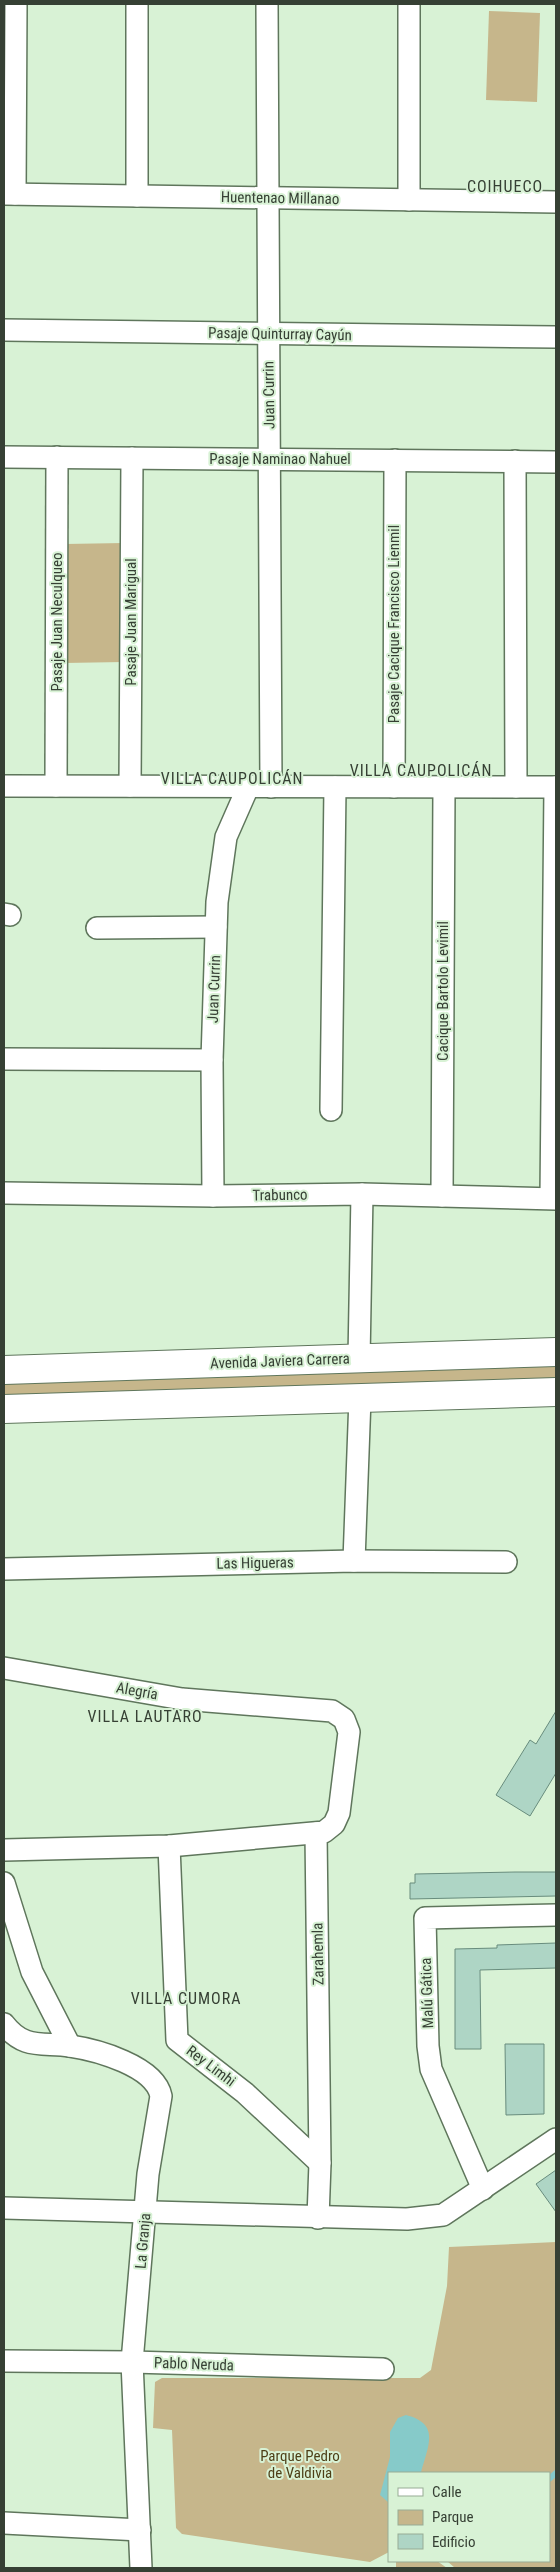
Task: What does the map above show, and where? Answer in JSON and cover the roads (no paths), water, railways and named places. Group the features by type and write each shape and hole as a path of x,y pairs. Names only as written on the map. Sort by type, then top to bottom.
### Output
{"main road":[{"name":"Avenida Javiera Carrera","path":"4,1370 556,1352"},
{"path":"4,1409 556,1392"}],"street":[{"path":"9,194 10,65 16,4"},
{"path":"137,4 137,196"},
{"name":"Juan Currin","path":"267,4 271,787"},
{"path":"409,4 409,200"},
{"name":"Huentenao Millanao","path":"9,194 556,202"},
{"name":"Pasaje Quinturray Cayún","path":"4,330 556,337"},
{"name":"Pasaje Naminao Nahuel","path":"4,457 556,462"},
{"name":"Pasaje Juan Neculqueo","path":"56,786 57,457"},
{"name":"Pasaje Juan Marigual","path":"130,786 132,458"},
{"name":"Pasaje Cacique Francisco Lienmil","path":"394,787 395,460"},
{"path":"515,461 516,787"},
{"path":"4,786 555,787 554,1199"},
{"name":"Juan Currin","path":"213,1196 212,1060 216,927 226,837 248,787"},
{"path":"331,1110 335,787"},
{"name":"Cacique Bartolo Levimil","path":"442,1196 444,787"},
{"path":"97,928 216,927"},
{"path":"4,1059 212,1060"},
{"name":"Trabunco","path":"4,1192 213,1196 362,1194 554,1199"},
{"path":"359,1359 362,1194"},
{"path":"354,1561 360,1398"},
{"name":"Las Higueras","path":"4,1569 354,1561 506,1562"},
{"name":"Alegría","path":"4,1668 182,1699 332,1711 344,1719 349,1732 339,1813 330,1828 316,1833"},
{"path":"4,1850 169,1846 316,1833"},
{"name":"Zarahemla","path":"316,1833 320,2164 318,2218"},
{"name":"Rey Limhi","path":"169,1846 177,2040 246,2093 320,2164"},
{"path":"4,1883 32,1972 70,2046"},
{"name":"Malú Gática","path":"483,2189 431,2069 428,2046 425,1918 556,1915"},
{"name":"La Granja","path":"4,2024 15,2036 34,2045 70,2046 116,2058 152,2078 160,2089 161,2096 148,2174 132,2362 141,2568"},
{"path":"4,2208 318,2218 407,2219 443,2215 556,2139"},
{"name":"Pablo Neruda","path":"4,2362 132,2362 383,2369"},
{"path":"4,2523 140,2530"}],"water":[{"path":"406,2415 424,2424 428,2430 429,2445 421,2472 388,2472 388,2502 380,2495 390,2457 390,2432 398,2418"}],"waterway":[{"path":"550,2478 556,2473"}],"district":[{"name":"COIHUECO","path":"505,186"},
{"name":"VILLA CAUPOLICÁN","path":"421,770"},
{"name":"VILLA CAUPOLICÁN","path":"232,778"},
{"name":"VILLA LAUTARO","path":"145,1716"},
{"name":"VILLA CUMORA","path":"186,1998"}],"park label":[{"name":"Parque Pedro de Valdivia","path":"300,2464"}]}
